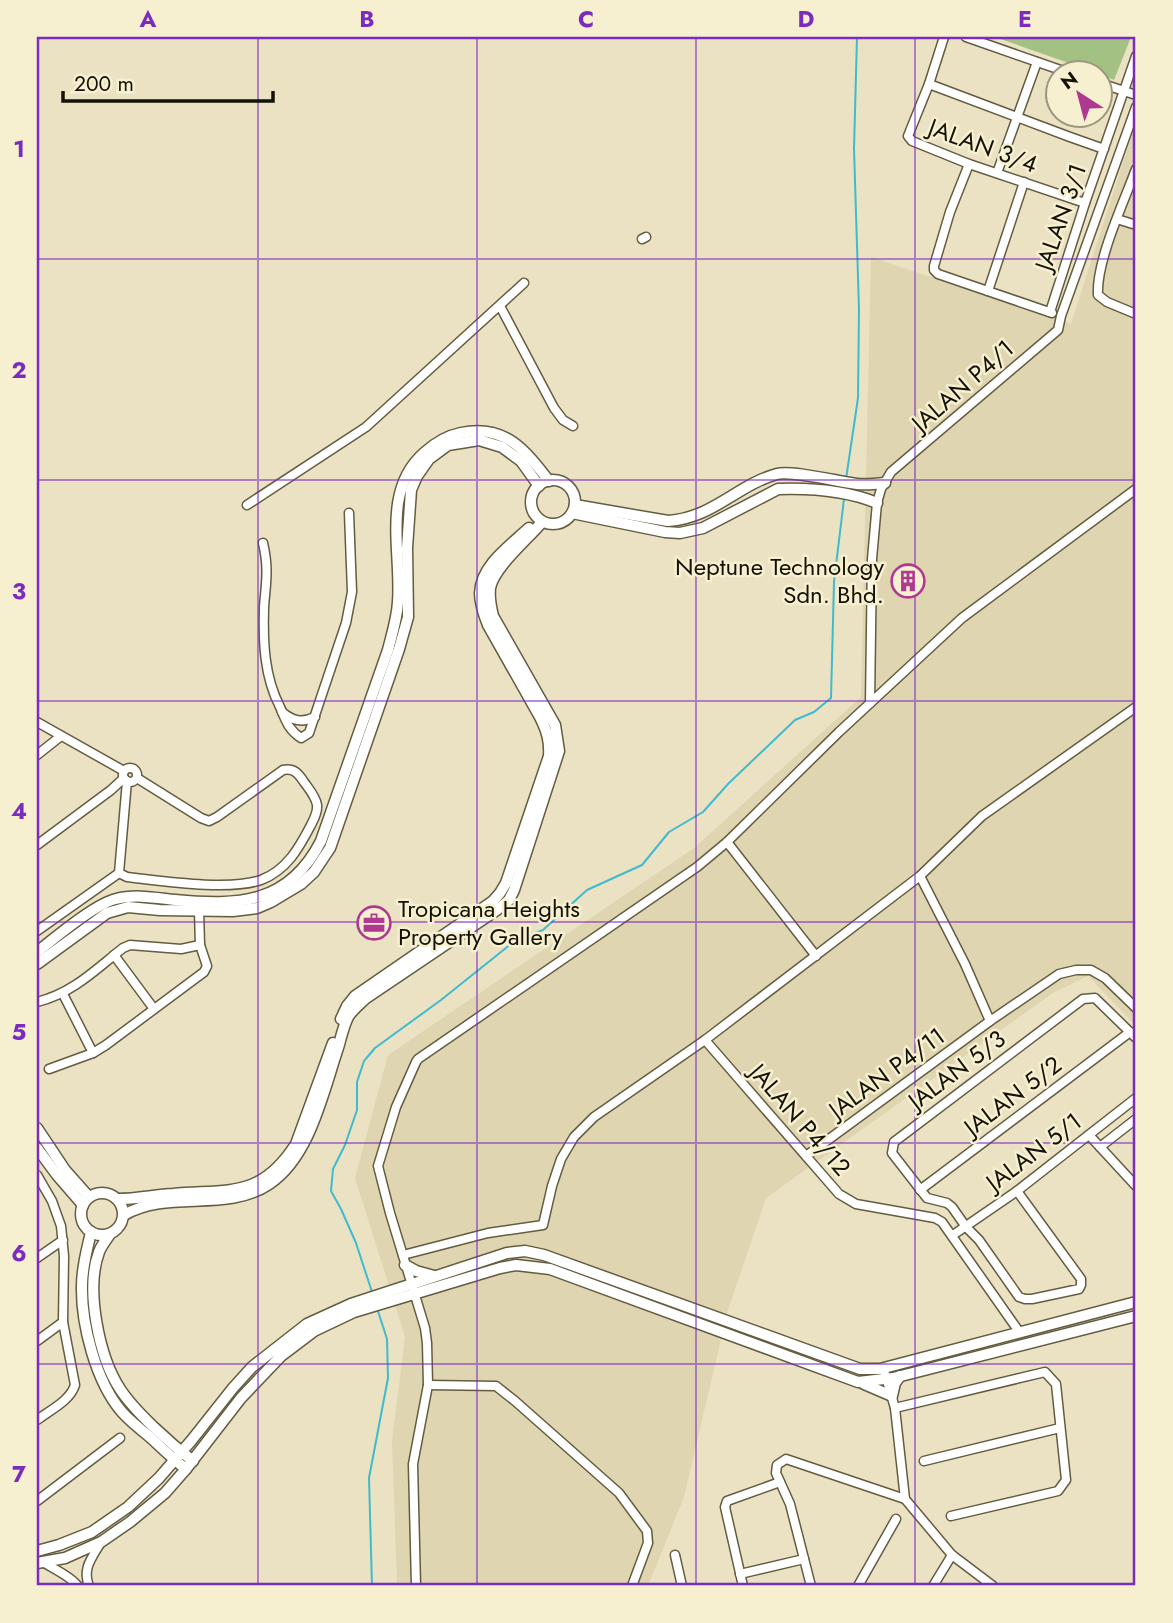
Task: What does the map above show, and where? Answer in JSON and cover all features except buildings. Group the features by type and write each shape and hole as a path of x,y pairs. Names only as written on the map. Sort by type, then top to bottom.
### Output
{"street":[{"path":"944,37 929,84 1104,149"},
{"path":"966,37 1044,64"},
{"name":"JALAN 3/1","path":"1049,312 1136,55"},
{"path":"997,173 1037,62"},
{"name":"JALAN 3/4","path":"929,84 908,136 912,141 969,164 1085,203"},
{"path":"1114,88 1136,95"},
{"name":"JALAN P4/1","path":"870,704 872,559 877,503 885,484 891,472 1058,330 1136,107"},
{"path":"969,164 950,212 934,270 938,274 1061,316"},
{"path":"1136,169 1097,284 1098,295 1107,302 1136,314"},
{"path":"988,291 1024,183"},
{"path":"1117,219 1136,225"},
{"path":"247,505 366,427 524,283"},
{"path":"500,306 554,408 563,420 573,426"},
{"path":"37,952 102,904 118,898 226,902 246,900 268,895 302,872 321,842 397,618 398,501 404,479 417,459 432,446 448,436 470,431 491,432 513,441 528,454 549,481"},
{"path":"37,964 107,913 128,907 199,911 257,908 301,884 314,872 330,848 408,617 407,548 411,490 417,476 429,459 448,445 479,440 502,447 521,461 539,486"},
{"path":"574,509 668,521 683,520 701,514 756,482 779,473 861,484 885,484"},
{"path":"549,481 560,481 568,486 575,498 574,509 569,518 559,524 540,520 531,506 531,499 539,486 549,481"},
{"path":"574,509 665,532 680,533 703,528 778,489 860,496 877,503"},
{"path":"416,1586 413,1464 428,1385 425,1328 378,1166 396,1107 418,1059 697,867 727,842 962,618 1136,489"},
{"path":"263,543 268,580 264,605 265,658 271,690 292,731 301,738 309,733 346,623 352,592 349,513"},
{"path":"118,1199 233,1191 250,1187 275,1171 287,1159 296,1144 346,1006 355,996 493,901 500,893 506,883 549,756 550,743 547,730 488,625 480,591 492,563 540,520"},
{"path":"124,1215 135,1209 183,1200 238,1197 255,1192 286,1171 304,1143 320,1103 348,1016 366,998 509,900 559,751 555,725 493,617 490,589 496,573 540,520"},
{"path":"405,1263 488,1233 543,1225 561,1159 574,1137 594,1117 705,1040 920,876 982,816 1136,707"},
{"path":"282,712 289,718 300,721 315,717"},
{"path":"37,722 128,777 209,821 283,770 290,768 297,772 317,801 318,810 292,858 276,873 262,880 243,885 191,883 123,875 37,931"},
{"path":"37,755 61,736"},
{"path":"37,845 128,777"},
{"path":"123,875 128,777"},
{"path":"111,790 126,797"},
{"path":"727,842 816,956"},
{"path":"920,876 965,964 990,1021"},
{"path":"49,1069 93,1053 106,1045 204,972 207,966 200,945 199,911"},
{"path":"37,1002 62,994 78,985 130,945 181,949 200,945"},
{"path":"114,955 154,1009"},
{"name":"JALAN P4/11","path":"806,1156 990,1021 1059,974 1091,970 1105,978 1136,1008"},
{"path":"62,994 93,1053"},
{"name":"JALAN 5/3","path":"1017,1191 1081,1279 1079,1289 1032,1299 1019,1297 952,1206 927,1198 920,1190 892,1153 894,1142 1083,999 1095,998 1133,1035"},
{"name":"JALAN 5/2","path":"920,1190 1133,1035"},
{"name":"JALAN P4/12","path":"705,1040 839,1194 856,1204 935,1218 953,1235"},
{"name":"JALAN 5/1","path":"953,1235 1017,1191 1136,1098"},
{"path":"1100,1147 1136,1119"},
{"path":"37,1128 86,1201 82,1220 87,1229 103,1236 117,1230 124,1215 123,1206 118,1199 110,1194 99,1193 86,1201"},
{"path":"1089,1135 1134,1180"},
{"path":"37,1148 57,1175 86,1201"},
{"path":"37,1175 52,1201 61,1226 63,1322 75,1385 67,1398 37,1420"},
{"path":"91,1232 83,1264 83,1313 96,1365 121,1410 157,1444 190,1465"},
{"path":"110,1234 99,1250 94,1266 95,1311 102,1346 121,1391 167,1438 178,1456"},
{"path":"953,1235 1020,1332"},
{"path":"37,1258 63,1240"},
{"path":"412,1289 436,1276 507,1253 525,1251 544,1255 860,1369 884,1368 1136,1302"},
{"path":"405,1263 416,1271 436,1276"},
{"path":"396,1295 403,1282 405,1263"},
{"path":"37,1551 92,1532 128,1507 159,1478 233,1388 260,1361 307,1324 412,1289 516,1265 550,1269 892,1396"},
{"path":"40,1562 64,1558 101,1542 130,1522 164,1493 190,1465 241,1398 281,1356 314,1331 353,1308"},
{"path":"858,1382 900,1376 1136,1316"},
{"path":"37,1341 63,1322"},
{"path":"884,1368 895,1408 905,1499"},
{"path":"895,1408 1045,1372 1056,1384 1066,1480 1058,1491 951,1516"},
{"path":"892,1396 900,1376"},
{"path":"428,1385 496,1386 619,1493 647,1531 648,1543 632,1586"},
{"path":"924,1461 1060,1428"},
{"path":"167,1438 177,1440 196,1435"},
{"path":"37,1501 120,1437"},
{"path":"157,1444 162,1464 159,1478"},
{"path":"811,1586 790,1504 776,1473 777,1465 786,1459 905,1499 952,1555 993,1586"},
{"path":"743,1586 725,1507 727,1501 780,1482"},
{"path":"858,1586 896,1519"},
{"path":"89,1586 85,1577 86,1570 101,1542"},
{"path":"675,1555 682,1586"},
{"path":"933,1586 952,1555"},
{"path":"740,1574 804,1559"},
{"path":"40,1562 68,1576 78,1586"}],"shaded area":[{"path":"1136,122 1136,1026 1088,976 1053,993 766,1198 728,1310 684,1497 648,1586 397,1586 392,1440 405,1337 355,1178 388,1055 694,848 861,697 871,257 1071,324"}],"green space":[{"path":"995,37 1131,37 1114,80 1114,60 1060,60"}],"waterway":[{"path":"846,479 858,398 859,309 854,149 857,37"},
{"path":"372,1292 356,1243 331,1191 333,1169 357,1110 357,1082 364,1061 375,1048 516,940 543,930 587,890 642,865 669,832 703,812 728,784 795,720 814,712 831,698 834,582 844,499"},
{"path":"372,1586 369,1478 388,1378 387,1339 377,1308"}],"place":[{"name":"Neptune Technology Sdn. Bhd.","path":"908,581"},
{"name":"Tropicana Heights Property Gallery","path":"374,923"}]}
